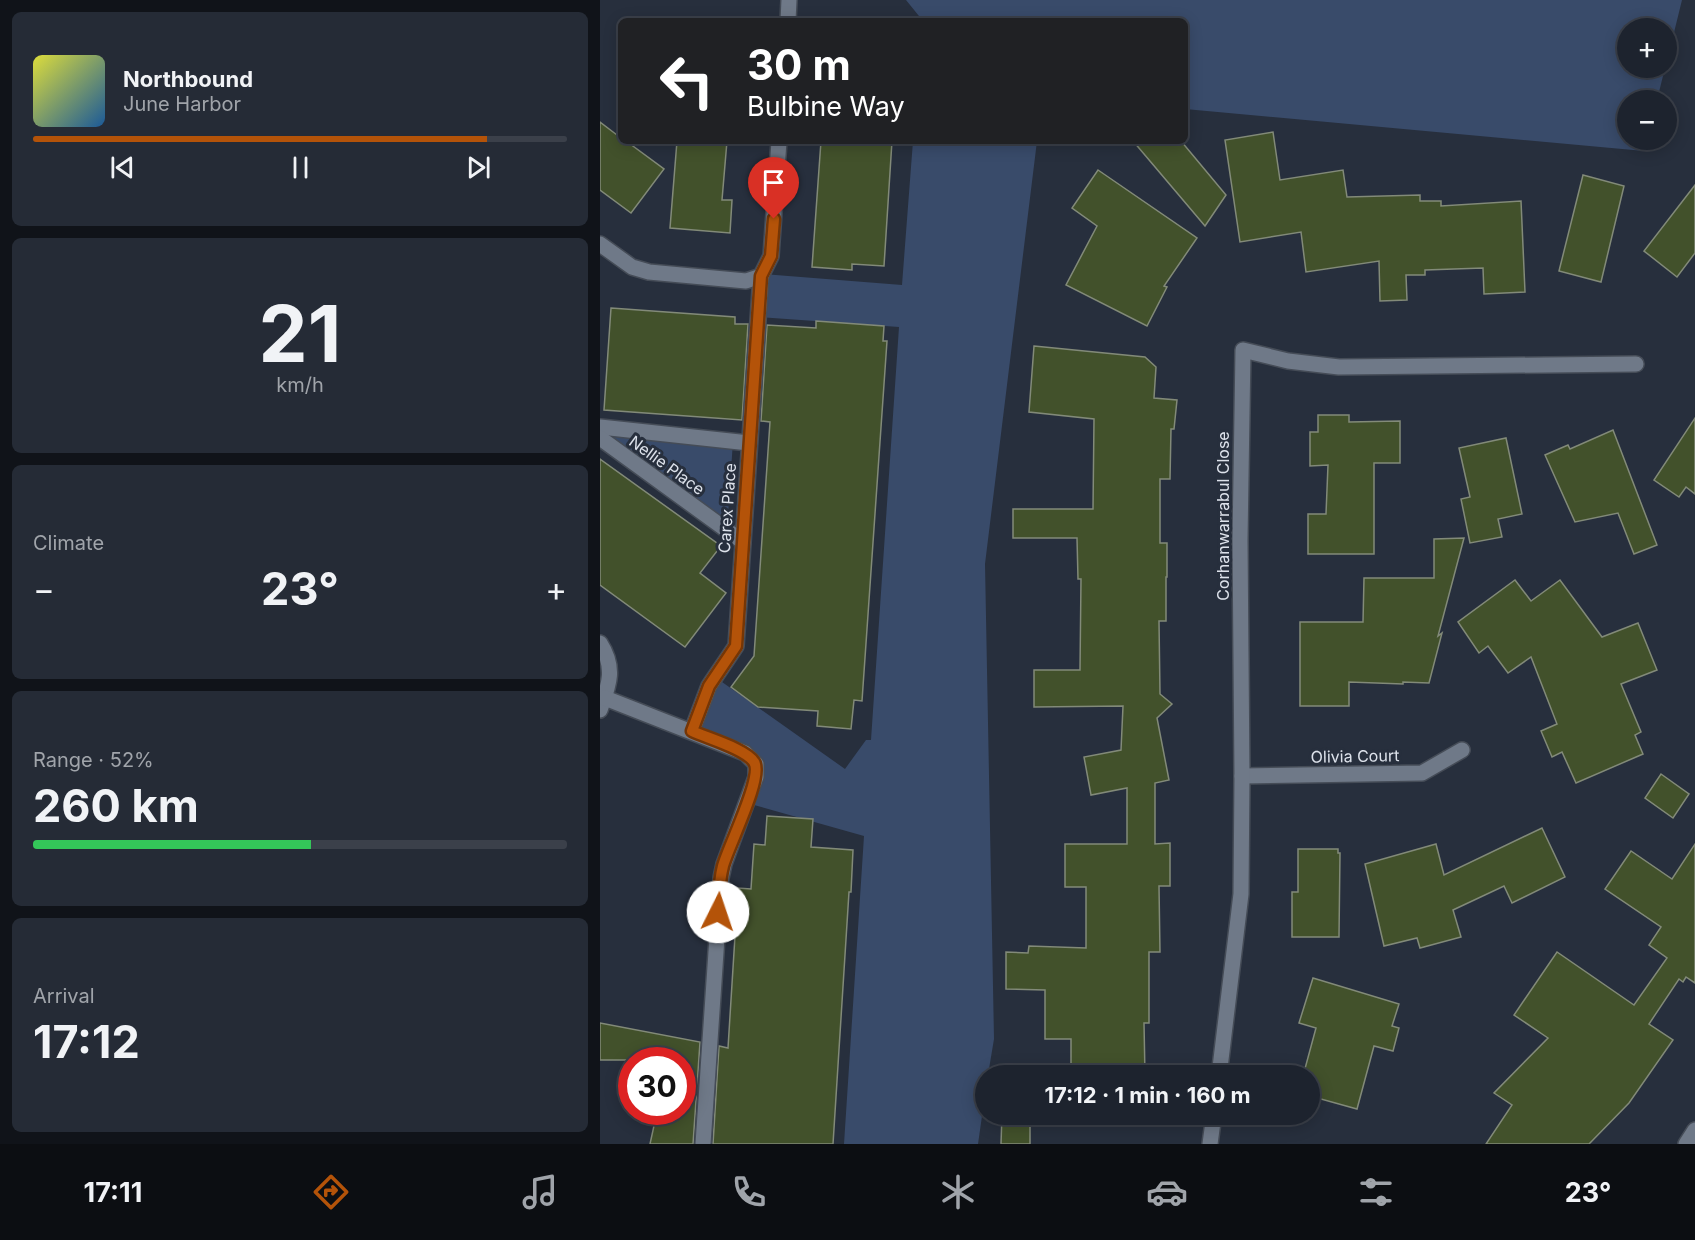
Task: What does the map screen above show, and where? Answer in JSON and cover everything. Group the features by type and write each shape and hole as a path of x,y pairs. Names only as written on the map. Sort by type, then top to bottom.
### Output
{"street":[{"path":"788,18 789,0"},
{"name":"Carex Place","path":"692,731 709,686 736,646 761,276 771,256 779,144"},
{"path":"600,244 632,267 649,272 746,281 761,276"},
{"name":"Corhanwarrabul Close","path":"1220,1065 1241,894 1240,540 1243,350 1288,361 1339,367 1636,364"},
{"name":"Nellie Place","path":"600,427 749,443"},
{"name":"Nellie Place","path":"600,438 743,542"},
{"path":"600,643 610,665 610,680 602,704 692,731 745,753 753,760 757,769 753,788 724,864 721,878 703,1144"},
{"name":"Olivia Court","path":"1242,776 1422,773 1462,750"},
{"path":"1210,1144 1213,1125"},
{"path":"1686,1144 1695,1131"}],"shaded area":[{"path":"906,0 1682,0 1677,20 1677,18 1617,18 1617,78 1662,78 1660,90 1617,90 1617,149 1188,109 1188,18 921,18"},
{"path":"913,144 1037,144 985,564 994,1039 990,1065 975,1065 975,1125 981,1125 978,1144 844,1144 864,836 747,803 756,764 692,731 715,677 845,769 866,740 871,740 899,327 759,317 763,274 902,285"},
{"path":"600,427 733,441 727,530 600,438"}],"building":[{"path":"600,122 618,136 618,144 630,144 664,169 631,213 600,190"},
{"path":"1273,132 1280,180 1343,170 1347,197 1420,195 1420,201 1441,201 1441,206 1521,201 1525,292 1484,294 1483,268 1425,270 1425,275 1406,275 1407,300 1380,301 1379,261 1306,272 1301,232 1240,242 1225,140"},
{"path":"677,144 727,144 722,200 732,200 730,233 670,228"},
{"path":"821,144 892,144 884,266 852,264 852,270 812,267"},
{"path":"1136,144 1184,144 1226,195 1205,226"},
{"path":"1098,170 1197,238 1164,286 1167,287 1147,326 1066,285 1097,226 1072,208"},
{"path":"1583,175 1624,186 1601,282 1559,271"},
{"path":"1695,185 1695,253 1677,277 1644,251"},
{"path":"611,308 735,317 735,324 748,324 742,420 604,410"},
{"path":"816,321 884,326 883,341 887,341 862,701 854,700 851,729 817,726 818,711 758,707 731,687 754,656 770,422 761,421 767,325 816,328"},
{"path":"1034,346 1145,357 1156,367 1154,398 1177,400 1174,429 1171,429 1170,479 1160,479 1160,543 1167,543 1167,577 1166,621 1159,621 1160,694 1172,704 1157,718 1169,780 1155,783 1155,844 1170,843 1170,886 1159,886 1160,952 1149,952 1149,1023 1144,1023 1145,1065 1071,1065 1071,1039 1045,1039 1045,990 1006,989 1006,952 1028,953 1029,946 1086,948 1086,887 1065,887 1065,844 1127,844 1127,788 1091,795 1084,757 1121,750 1123,706 1034,707 1034,670 1080,670 1081,579 1078,579 1077,538 1013,538 1013,509 1093,509 1094,419 1029,412"},
{"path":"1318,415 1349,415 1349,422 1400,421 1400,463 1374,463 1374,554 1308,554 1308,514 1326,514 1328,465 1310,466 1310,432 1318,432"},
{"path":"1695,418 1695,494 1686,487 1679,497 1654,480"},
{"path":"1613,430 1657,545 1634,554 1618,513 1575,522 1545,455 1568,445 1570,449"},
{"path":"1506,438 1522,514 1498,519 1502,537 1470,543 1461,499 1470,497 1459,448"},
{"path":"600,459 721,546 700,573 726,593 685,647 600,585"},
{"path":"1464,538 1438,636 1442,633 1429,683 1349,682 1349,706 1300,706 1300,622 1363,622 1364,578 1434,578 1434,539"},
{"path":"1515,580 1531,601 1560,580 1602,637 1638,623 1657,670 1621,684 1641,732 1635,735 1643,754 1576,783 1562,752 1552,757 1541,731 1557,724 1531,657 1508,673 1488,646 1479,653 1458,622"},
{"path":"1661,774 1689,794 1673,818 1645,798"},
{"path":"767,816 813,819 811,847 853,850 833,1144 713,1144 719,1046 728,1048 738,888 751,889 754,844 765,845"},
{"path":"1542,828 1565,877 1512,903 1504,886 1453,910 1461,937 1420,948 1417,938 1384,946 1365,864 1436,844 1444,875"},
{"path":"1695,844 1695,983 1686,977 1683,982 1679,979 1649,1024 1673,1040 1629,1103 1589,1144 1486,1144 1512,1105 1494,1093 1548,1038 1514,1015 1557,952 1634,1005 1667,958 1649,945 1661,927 1605,889 1631,851 1672,879"},
{"path":"1298,849 1338,849 1340,853 1339,937 1292,937 1292,892 1298,892"},
{"path":"1313,978 1399,1004 1392,1026 1399,1028 1393,1051 1374,1046 1357,1109 1320,1099 1320,1065 1306,1065 1316,1028 1299,1023"},
{"path":"600,1023 700,1042 696,1100 696,1047 618,1047 618,1060 600,1060"},
{"path":"654,1125 694,1125 693,1144 650,1144"},
{"path":"1002,1125 1030,1125 1030,1144 1001,1144"}],"route":[{"path":"718,912 724,864 753,788 757,769 756,764 745,753 692,731 709,686 736,646 761,276 771,256 774,219"}]}
